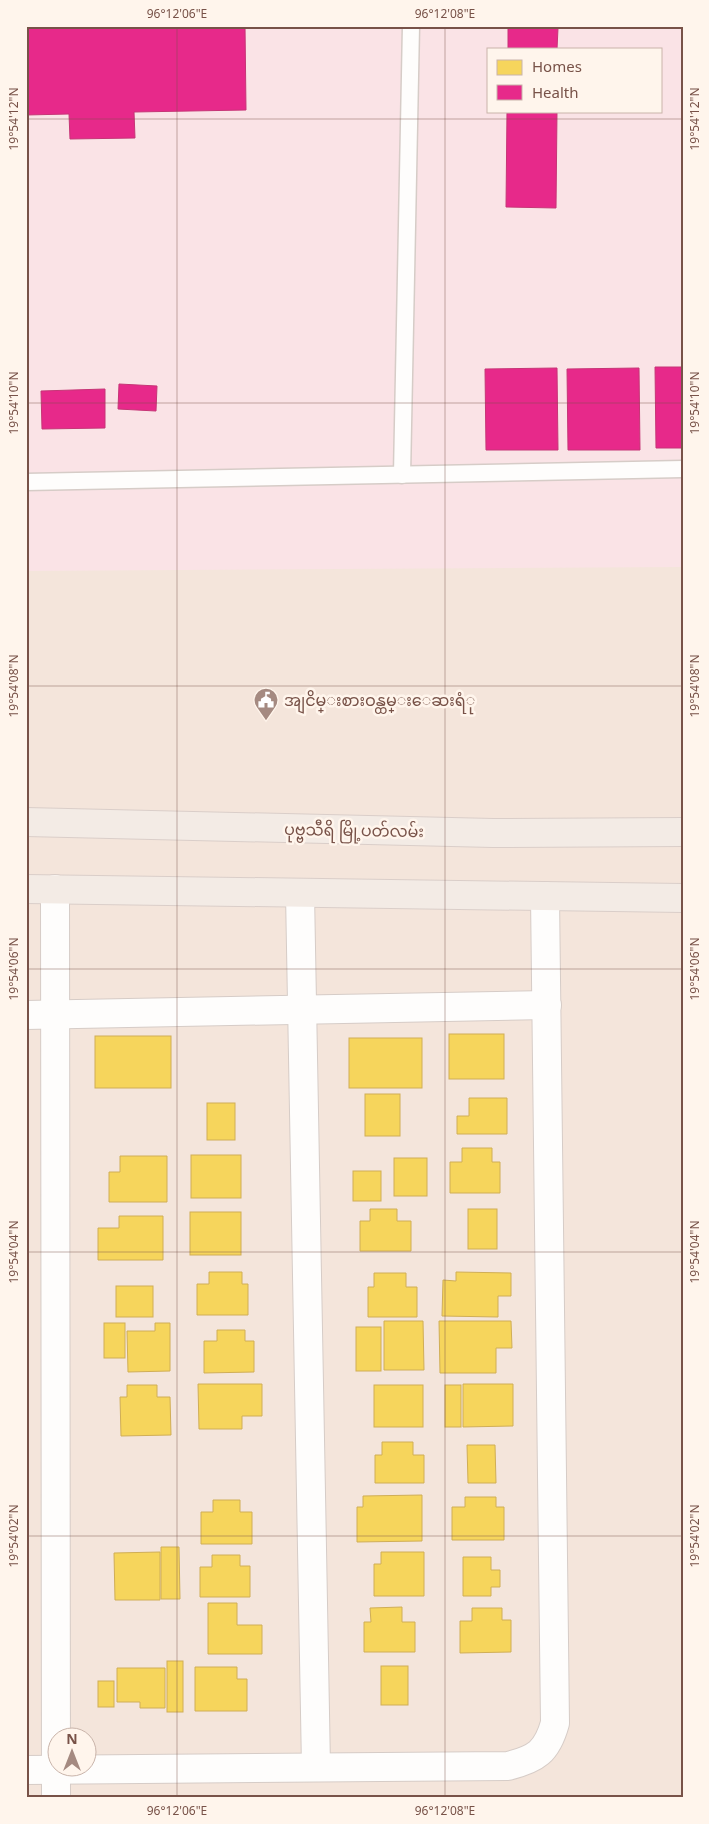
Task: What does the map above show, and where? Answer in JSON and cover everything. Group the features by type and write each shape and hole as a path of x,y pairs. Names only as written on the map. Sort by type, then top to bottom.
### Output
{"main road":[{"name":"ပုဗ္ဗသီရိ မြို့ပတ်လမ်း","path":"26,822 493,833 683,832"},
{"path":"26,889 683,898"}],"street":[{"path":"56,890 56,1726"},
{"path":"300,893 316,1767"},
{"path":"98,1770 508,1766 526,1762 541,1753 551,1738 555,1723 546,896"},
{"path":"26,1015 547,1005"},
{"path":"26,1770 48,1770"},
{"path":"56,1776 56,1798"}],"lane":[{"path":"402,475 410,26"},
{"path":"26,482 683,469"}],"shaded area":[{"path":"26,26 683,26 683,1798 26,1798"},
{"path":"26,26 683,26 683,567 26,571"}],"building: Homes":[{"path":"449,1034 504,1034 504,1079 449,1079"},
{"path":"95,1036 171,1036 171,1088 95,1088"},
{"path":"349,1038 422,1038 422,1088 349,1088"},
{"path":"365,1094 400,1094 400,1136 365,1136"},
{"path":"469,1098 507,1098 507,1134 457,1134 457,1116 469,1116"},
{"path":"207,1103 235,1103 235,1140 207,1140"},
{"path":"462,1148 492,1148 492,1162 500,1162 500,1193 450,1193 450,1162 462,1162"},
{"path":"191,1155 241,1155 241,1198 191,1198"},
{"path":"120,1156 167,1156 167,1202 109,1202 109,1172 120,1172"},
{"path":"394,1158 427,1158 427,1196 394,1196"},
{"path":"353,1171 381,1171 381,1201 353,1201"},
{"path":"370,1209 397,1209 397,1221 411,1221 411,1251 360,1251 360,1221 370,1221"},
{"path":"468,1209 497,1209 497,1249 468,1249"},
{"path":"190,1212 241,1212 241,1255 190,1255"},
{"path":"119,1216 163,1216 163,1260 98,1260 98,1228 119,1228"},
{"path":"209,1272 242,1272 242,1284 248,1284 248,1315 197,1315 197,1284 209,1284"},
{"path":"456,1272 511,1273 511,1296 498,1296 498,1317 442,1316 443,1280 456,1281"},
{"path":"374,1273 406,1273 406,1287 417,1287 417,1317 368,1317 368,1287 374,1287"},
{"path":"116,1286 153,1286 153,1317 116,1317"},
{"path":"384,1321 423,1321 424,1370 384,1370"},
{"path":"439,1321 511,1321 512,1348 496,1348 496,1373 440,1373"},
{"path":"104,1323 125,1323 125,1358 104,1358"},
{"path":"155,1323 170,1323 170,1371 128,1372 127,1331 155,1331"},
{"path":"356,1327 381,1327 381,1371 356,1371"},
{"path":"217,1330 245,1330 245,1341 254,1341 254,1372 204,1373 204,1341 217,1341"},
{"path":"198,1384 262,1384 262,1416 242,1416 242,1429 199,1429"},
{"path":"463,1384 513,1384 513,1426 463,1427"},
{"path":"127,1385 157,1385 157,1397 170,1397 171,1435 121,1436 120,1397 127,1397"},
{"path":"374,1385 423,1385 423,1427 374,1427"},
{"path":"445,1385 461,1385 461,1427 445,1427"},
{"path":"382,1442 413,1442 413,1455 424,1455 424,1483 375,1483 375,1455 382,1455"},
{"path":"467,1445 495,1445 496,1483 468,1483"},
{"path":"422,1495 422,1541 357,1542 357,1507 363,1507 363,1496"},
{"path":"465,1497 496,1497 496,1507 504,1507 504,1540 452,1540 452,1507 465,1507"},
{"path":"213,1500 240,1500 240,1512 252,1512 252,1544 201,1544 201,1512 213,1512"},
{"path":"161,1547 179,1547 180,1599 161,1599"},
{"path":"160,1552 160,1600 115,1600 114,1553"},
{"path":"381,1552 424,1552 424,1596 374,1596 374,1564 381,1564"},
{"path":"212,1555 240,1555 240,1566 250,1566 250,1597 200,1597 200,1567 212,1567"},
{"path":"463,1557 491,1557 491,1570 500,1570 500,1587 491,1587 491,1596 463,1596"},
{"path":"208,1603 237,1603 237,1625 262,1625 262,1654 208,1654"},
{"path":"402,1607 402,1622 415,1622 415,1652 364,1652 364,1622 371,1622 370,1608"},
{"path":"472,1608 502,1608 502,1620 511,1620 511,1652 460,1653 460,1621 472,1621"},
{"path":"167,1661 183,1661 183,1712 167,1712"},
{"path":"381,1666 408,1666 408,1705 381,1705"},
{"path":"195,1667 237,1667 237,1679 247,1679 247,1711 195,1711"},
{"path":"117,1668 165,1668 165,1708 140,1708 140,1702 117,1702"},
{"path":"98,1681 114,1681 114,1707 98,1707"}],"building: Health":[{"path":"26,26 245,26 246,110 134,112 135,138 70,139 69,114 26,115"},
{"path":"508,27 558,28 557,48 508,48"},
{"path":"507,112 557,112 556,208 506,207"},
{"path":"655,367 683,367 683,448 656,448"},
{"path":"557,368 558,450 486,450 485,369"},
{"path":"639,368 640,450 568,450 567,369"},
{"path":"119,384 157,386 156,411 118,409"},
{"path":"105,389 105,428 42,429 41,391"}],"place":[{"name":"အျငိမ္းစားဝန္ထမ္းေဆးရံု","path":"266,721"}]}
